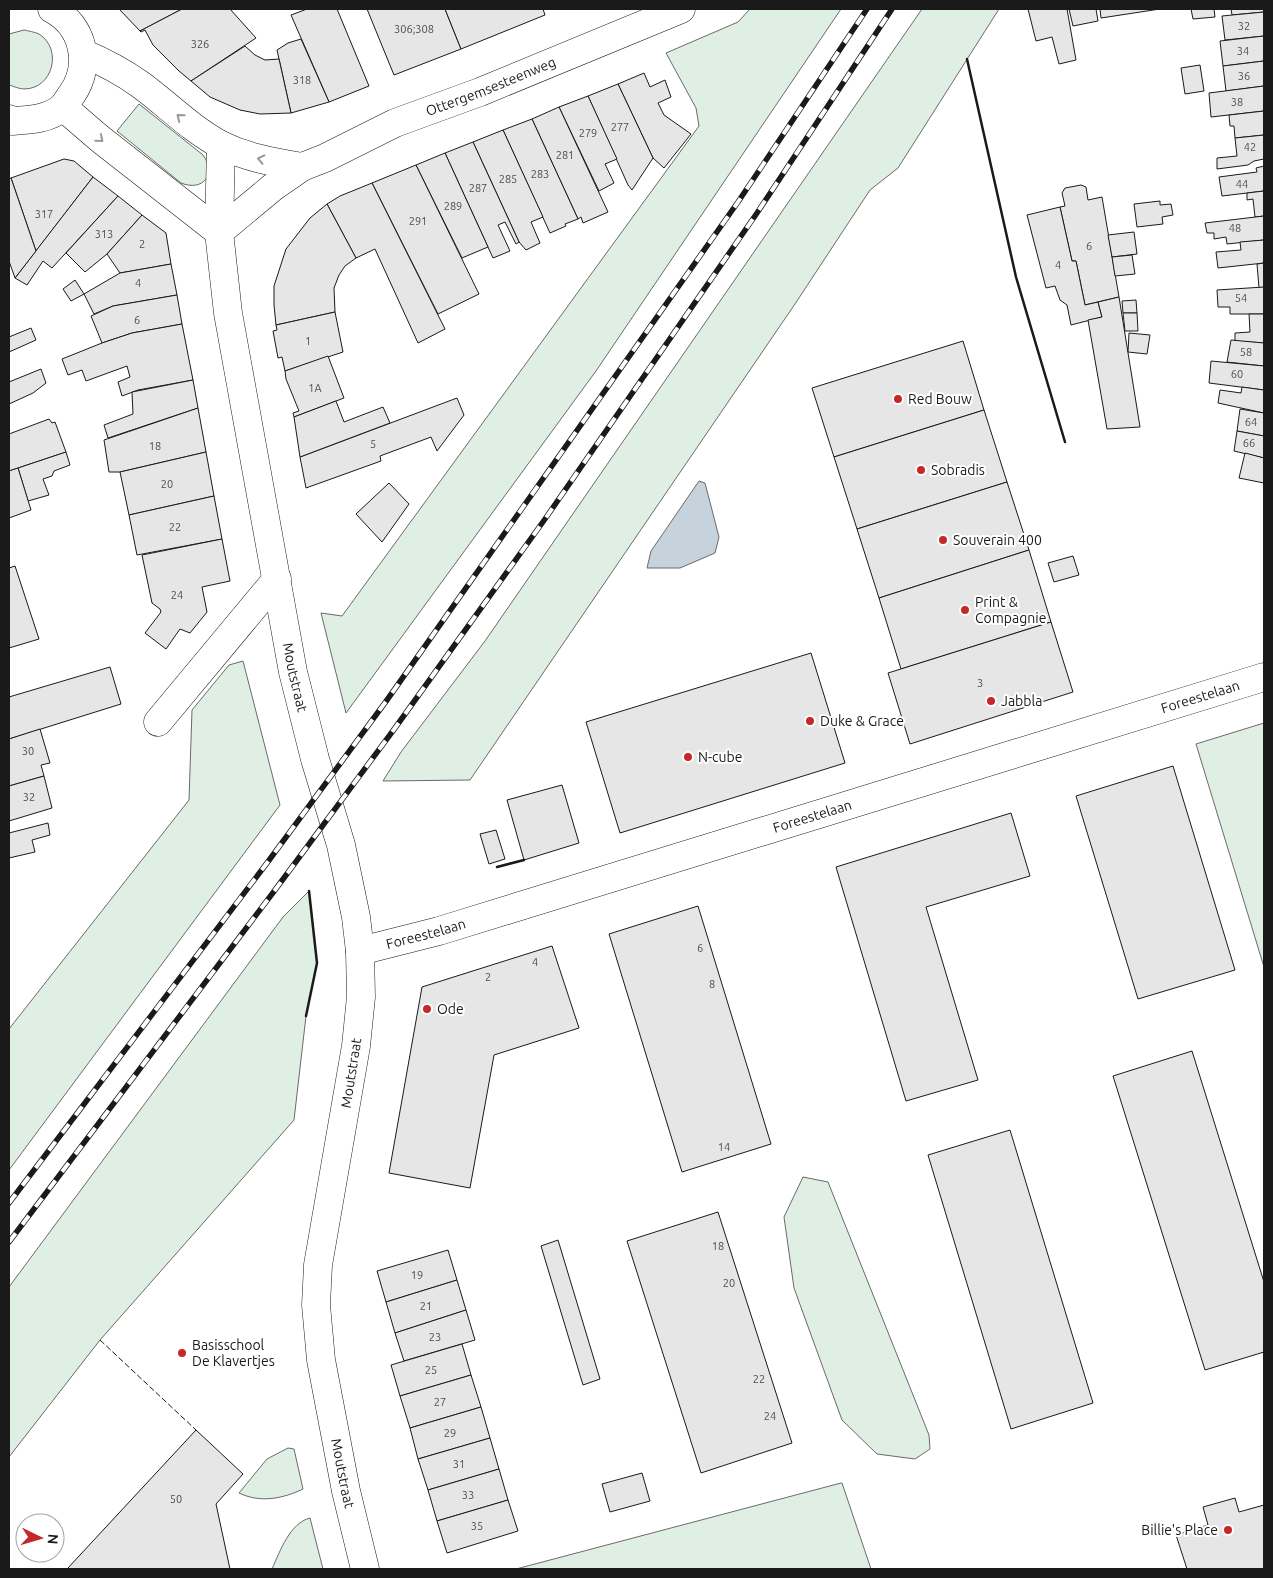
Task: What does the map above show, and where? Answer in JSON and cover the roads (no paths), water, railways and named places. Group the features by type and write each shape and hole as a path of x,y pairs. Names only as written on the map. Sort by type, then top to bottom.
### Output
{"street":[{"path":"9,119 12,121 39,119 63,106 80,82 83,53 76,32 62,14 52,9"},
{"name":"Ottergemsesteenweg","path":"219,232 273,187 302,167 325,158 396,123 480,92 681,9"},
{"path":"83,53 112,66 141,85 190,126 221,144 257,159 302,167"},
{"path":"63,106 99,138 219,232"},
{"path":"219,232 221,144"},
{"name":"Moutstraat","path":"219,232 228,313 293,672 315,759 340,845 356,917 360,951 361,997 356,1046 318,1265 316,1305 322,1369 346,1491 365,1569"},
{"path":"158,722 277,579"},
{"name":"Foreestelaan","path":"360,951 439,931 1264,678"}],"railway":[{"path":"9,1203 267,863 387,700 738,202 867,9"},
{"path":"9,1242 275,890 395,728 545,519 757,213 892,9"}],"place":[{"name":"Red Bouw","path":"898,399"},
{"name":"Sobradis","path":"921,470"},
{"name":"Souverain 400","path":"943,540"},
{"name":"Print & Compagnie","path":"965,610"},
{"name":"Jabbla","path":"991,701"},
{"name":"Duke & Grace","path":"810,721"},
{"name":"N-cube","path":"688,757"},
{"name":"Ode","path":"427,1009"},
{"name":"Basisschool De Klavertjes","path":"182,1353"},
{"name":"Billie's Place","path":"1228,1530"}]}
